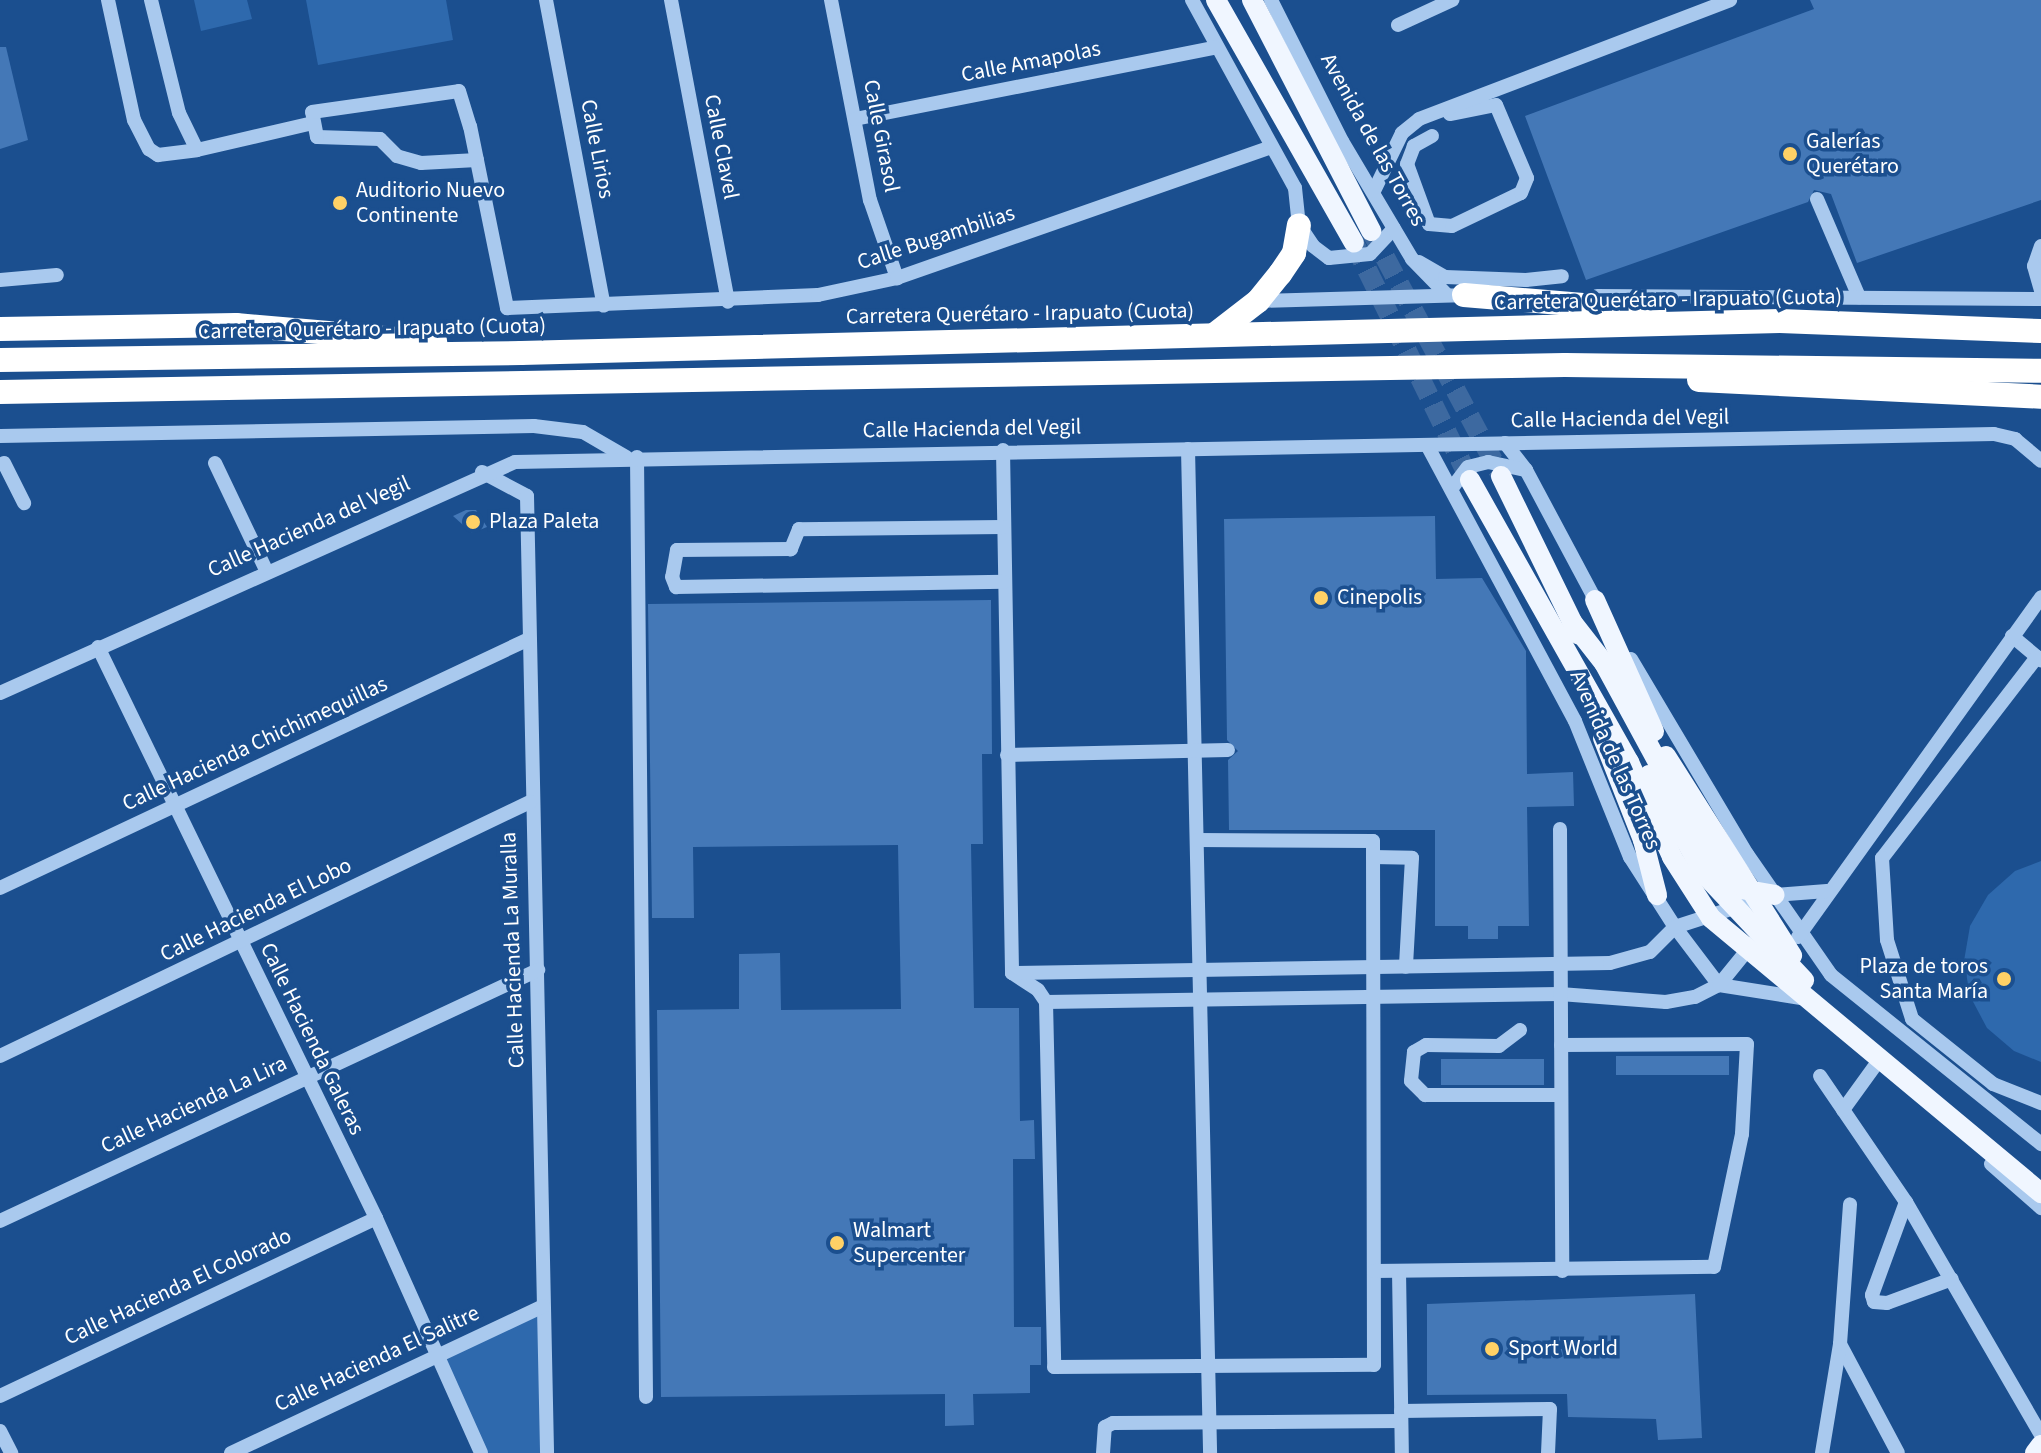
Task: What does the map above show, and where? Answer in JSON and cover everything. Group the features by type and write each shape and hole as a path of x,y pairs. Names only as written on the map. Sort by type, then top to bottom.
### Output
{"highway":[{"path":"1214,335 1258,301 1294,253 1299,225"},
{"path":"1455,295 1780,321"},
{"name":"Carretera Querétaro - Irapuato (Cuota)","path":"0,360 521,353 1780,321 2041,331"},
{"path":"0,329 236,325 372,333 521,353"},
{"path":"1565,365 1745,385 2041,397"},
{"path":"0,392 1565,365 2041,371"}],"main road":[{"name":"Avenida de las Torres","path":"1216,0 1363,237 1252,0"},
{"name":"Avenida de las Torres","path":"1501,476 1634,759"},
{"name":"Avenida de las Torres","path":"1461,484 1634,759"},
{"path":"1595,600 1666,756 1814,999"},
{"path":"1572,622 1604,663 1711,860 1741,889 1774,895"},
{"path":"1576,668 1643,840 1657,895"},
{"path":"1634,759 1704,874 1814,999 2041,1177"},
{"path":"1634,759 1672,857 1711,918 2041,1193"},
{"path":"2035,1453 2041,1445"}],"street":[{"path":"108,0 143,140 158,155 197,150 313,123"},
{"path":"151,0 179,113 197,150"},
{"name":"Calle Lirios","path":"546,0 604,306"},
{"name":"Calle Clavel","path":"671,0 728,302"},
{"name":"Calle Girasol","path":"831,0 870,200 897,278"},
{"path":"1192,0 1269,148 1297,194 1299,225 1329,258 1370,254 1394,228"},
{"name":"Avenida de las Torres","path":"1271,0 1412,259 1455,295"},
{"path":"1398,25 1452,0"},
{"path":"1374,191 1402,133 1419,119 1730,0"},
{"name":"Calle Amapolas","path":"855,119 1215,48"},
{"path":"459,91 477,160 421,163 397,156 380,139 317,137 313,123 315,108 459,91"},
{"path":"1419,119 1496,105 1527,178 1521,193 1452,226 1429,224 1407,156 1432,136"},
{"name":"Calle Bugambilias","path":"477,160 507,308 728,302 818,295 897,278 1269,148"},
{"path":"1817,199 1859,297"},
{"path":"2041,246 2034,266 2041,291"},
{"path":"1412,259 1445,277 1526,280 1562,276"},
{"path":"0,280 57,275"},
{"path":"1258,301 1455,295 2041,299"},
{"path":"0,436 534,426 583,432 632,457 646,1397"},
{"name":"Calle Hacienda del Vegil","path":"0,693 482,472 515,462 632,457 1994,434 2015,439 2041,461"},
{"path":"1505,443 1526,470 1595,600 1774,895 1831,975 2041,1144"},
{"name":"Avenida de las Torres","path":"1427,445 1461,484 1575,721 1630,857 1675,927 1719,985"},
{"path":"1188,449 1210,1453"},
{"path":"1003,450 1012,973"},
{"path":"7,461 24,503"},
{"path":"1461,484 1468,467 1488,462 1526,470"},
{"path":"215,463 266,570"},
{"name":"Calle Hacienda La Muralla","path":"482,472 527,496 530,802 538,970 547,1453"},
{"path":"1003,527 799,529 791,549 677,550 672,577 676,587 1004,582"},
{"path":"2041,597 1799,930 1799,973 1814,999 1877,1063 2041,1208"},
{"path":"2012,636 2039,658 1882,858 1887,940 1912,1019 1993,1084 2041,1103"},
{"name":"Calle Hacienda Chichimequillas","path":"0,888 529,639"},
{"name":"Calle Hacienda Galeras","path":"98,647 376,1218 481,1453"},
{"path":"1007,755 1228,750"},
{"name":"Calle Hacienda El Lobo","path":"0,1056 530,802"},
{"path":"1560,829 1562,1271"},
{"path":"1042,996 1056,1369 1370,1367 1377,1359 1370,997 1373,841 1357,838 1197,840"},
{"path":"1862,842 1882,858"},
{"path":"1373,857 1412,858 1406,967"},
{"path":"1012,973 1560,964 1635,959 1650,952 1675,927 1774,895 1827,891"},
{"path":"1012,973 1042,996 1199,999 1560,994 1666,1002 1695,997 1719,985 1759,932 1774,895"},
{"name":"Calle Hacienda La Lira","path":"0,1221 305,1076 538,970"},
{"path":"1719,985 1780,991 1814,999"},
{"path":"1900,1033 1912,1019"},
{"path":"1520,1030 1499,1046 1426,1045 1414,1052 1411,1081 1425,1095 1561,1095"},
{"path":"1374,1271 1714,1267 1727,1217 1747,1084 1749,1049 1742,1042 1561,1045"},
{"path":"1843,1110 1877,1063"},
{"path":"1820,1076 1906,1202 2041,1435"},
{"path":"1906,1202 1872,1295 1874,1302 1887,1303 1952,1279"},
{"path":"1822,1453 1840,1344 1850,1204"},
{"name":"Calle Hacienda El Colorado","path":"0,1396 376,1218"},
{"path":"1399,1271 1402,1453"},
{"name":"Calle Hacienda El Salitre","path":"231,1453 543,1306"},
{"path":"1840,1344 1898,1453"},
{"path":"1103,1453 1105,1427 1113,1423 1550,1409 1548,1453"},
{"path":"0,1431 11,1453"}],"shaded area":[{"path":"194,0 247,0 252,19 201,31"},
{"path":"306,0 446,0 453,40 318,65"},
{"name":"Plaza de toros Santa María","path":"2041,861 2041,1062 2014,1051 1987,1028 1970,996 1964,961 1970,926 1988,895 2015,871"},
{"path":"543,1306 547,1453 481,1453 436,1355"}],"building":[{"name":"Galerías Querétaro","path":"1810,0 2041,0 2041,200 1857,263 1831,194 1814,190 1808,202 1586,280 1525,116 1814,9"},
{"path":"0,47 6,47 28,140 0,149"},
{"name":"Plaza Paleta","path":"466,510 476,510 487,527 472,533 453,516"},
{"path":"1435,516 1436,579 1482,578 1526,651 1527,774 1573,772 1574,806 1527,807 1529,926 1498,926 1498,939 1468,939 1468,926 1435,926 1435,830 1229,830 1228,760 1238,751 1227,740 1224,519"},
{"path":"991,600 992,754 982,754 983,844 971,844 974,1008 1019,1008 1020,1121 1034,1120 1035,1159 1013,1159 1014,1327 1041,1327 1041,1365 1030,1365 1030,1393 973,1394 974,1425 945,1426 945,1394 661,1397 657,1010 739,1009 739,954 780,953 781,1010 901,1009 898,845 693,847 694,918 652,918 648,604"},
{"path":"1616,1056 1729,1056 1729,1075 1616,1075"},
{"path":"1441,1059 1544,1059 1544,1085 1441,1085"},
{"path":"1695,1294 1702,1438 1658,1440 1656,1419 1568,1417 1567,1394 1427,1395 1427,1304"}],"tunnel":[{"path":"1371,231 1501,476"},
{"path":"1354,243 1470,480"}],"place":[{"name":"Galerías Querétaro","path":"1790,154"},
{"name":"Auditorio Nuevo Continente","path":"340,203"},
{"name":"Plaza Paleta","path":"473,522"},
{"name":"Cinepolis","path":"1321,598"},
{"name":"Plaza de toros Santa María","path":"2004,979"},
{"name":"Walmart Supercenter","path":"837,1243"},
{"name":"Sport World","path":"1492,1349"}]}
